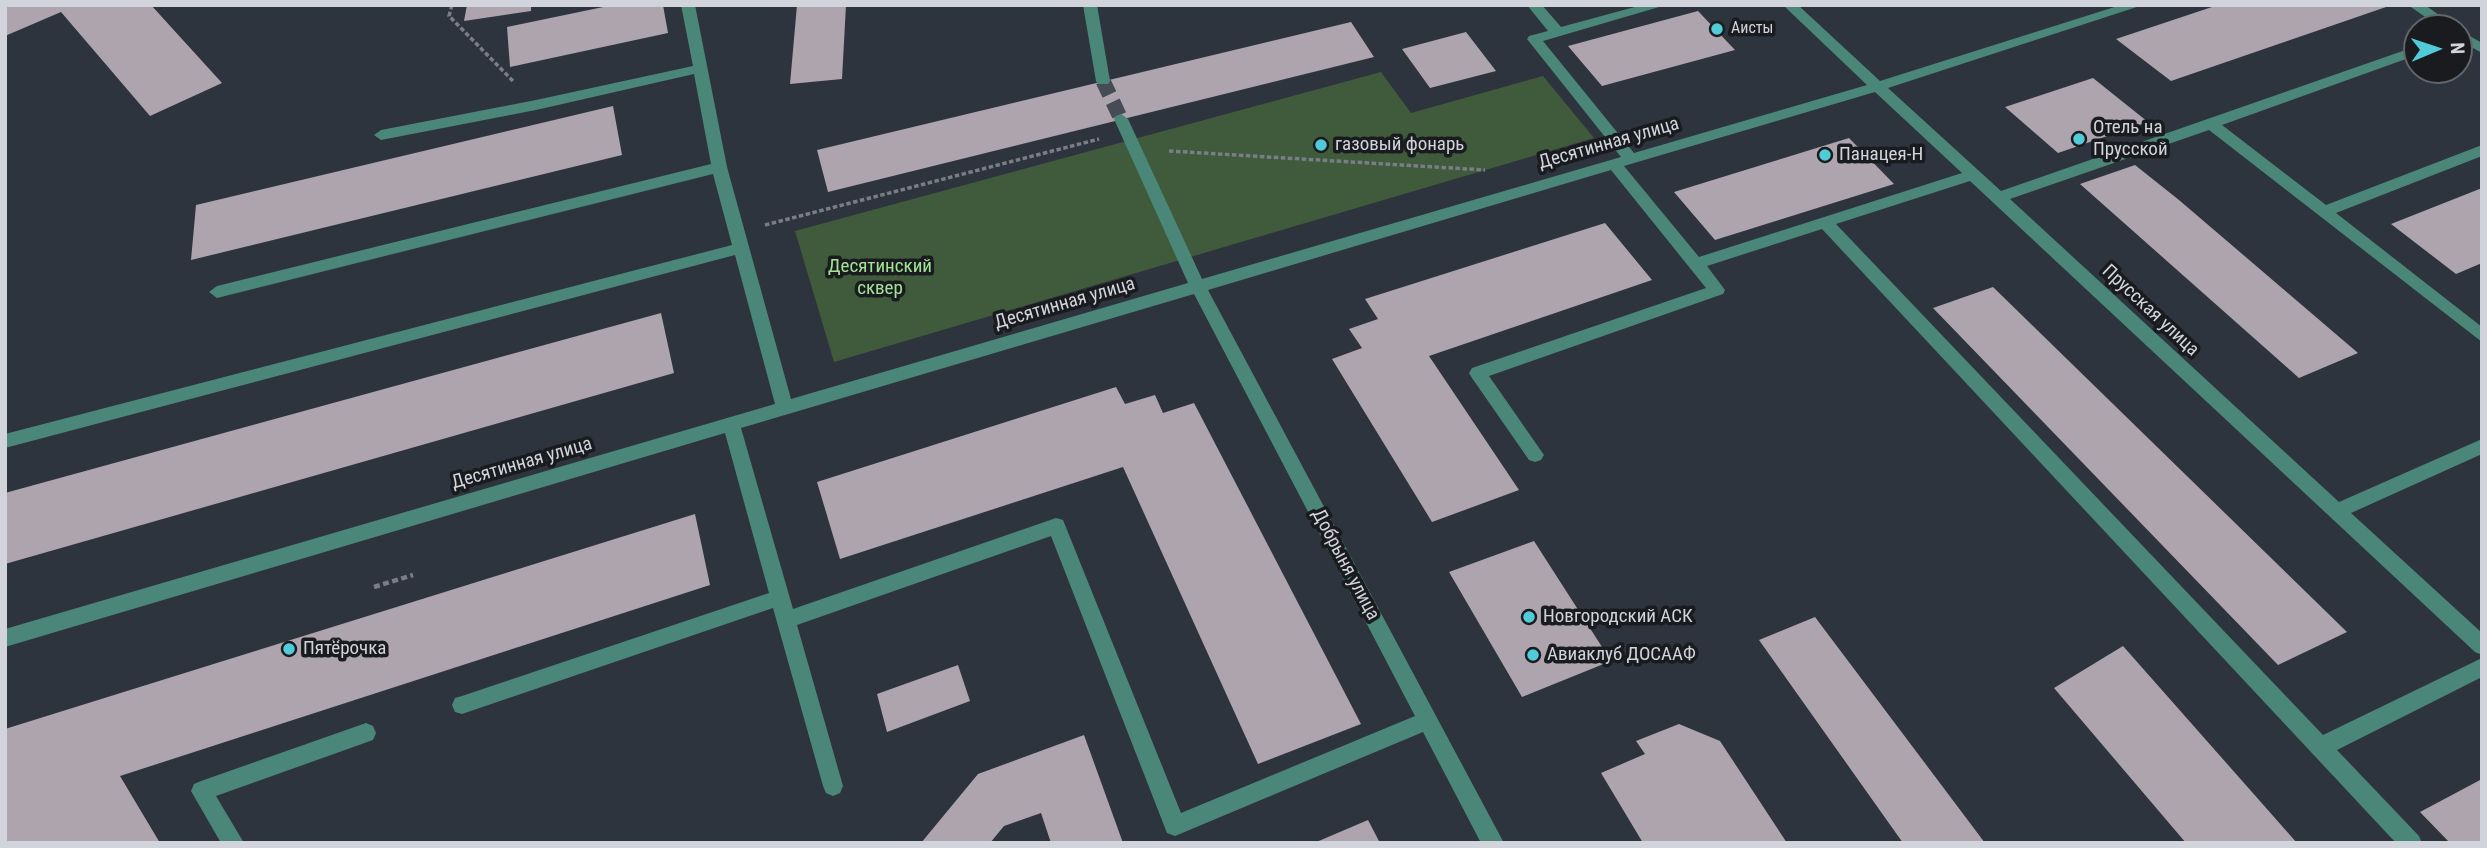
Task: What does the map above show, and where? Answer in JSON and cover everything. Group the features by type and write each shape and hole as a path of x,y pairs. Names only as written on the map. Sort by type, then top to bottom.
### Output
{"street":[{"path":"688,5 698,69 719,167 785,408"},
{"path":"1090,5 1103,80"},
{"path":"1534,5 1557,32"},
{"path":"1632,159 1534,39 1659,5"},
{"name":"Прусская улица","path":"1790,5 2482,646"},
{"name":"Десятинная улица","path":"5,638 1877,87 2136,5"},
{"path":"1997,198 2403,55"},
{"path":"381,135 536,105 698,69"},
{"path":"2211,124 2482,335"},
{"name":"Добрыня улица","path":"1124,125 1198,287 1493,843"},
{"path":"2324,212 2482,150"},
{"path":"1535,455 1478,373 1717,290 1614,164"},
{"path":"217,292 719,167"},
{"path":"1696,264 1971,175"},
{"path":"1826,223 2411,843"},
{"path":"5,441 740,240"},
{"path":"731,424 833,786"},
{"path":"2336,512 2482,446"},
{"path":"787,620 1056,526 1175,826 1428,720"},
{"path":"462,705 781,597"},
{"path":"2321,747 2482,667"},
{"path":"233,843 201,791 366,733"}],"path":[{"path":"452,5 449,16 536,105"},
{"path":"740,240 1124,125"},
{"path":"1135,149 1493,171"},
{"path":"374,587 413,575"}],"green space":[{"name":"Десятинский сквер","path":"1381,72 1411,113 1543,76 1594,138 834,362 795,231"}],"building":[{"path":"5,5 151,5 222,83 150,116 61,12 5,36"},
{"path":"467,5 531,5 531,11 464,21"},
{"path":"613,5 663,5 668,33 510,67 507,27"},
{"path":"797,5 846,5 842,79 790,84"},
{"path":"2218,5 2389,6 2171,81 2116,39"},
{"path":"1698,11 1735,50 1602,86 1568,46"},
{"path":"1351,22 1374,57 828,192 817,150"},
{"path":"1466,32 1496,71 1430,88 1402,49"},
{"path":"2093,78 2148,122 2058,153 2005,107"},
{"path":"613,106 622,155 191,260 196,205"},
{"path":"1849,138 1894,184 1715,240 1674,192"},
{"path":"2135,165 2358,353 2299,378 2080,184"},
{"path":"2482,188 2482,263 2456,274 2391,224"},
{"path":"1605,223 1652,280 1429,356 1519,490 1432,522 1332,359 1362,348 1349,329 1378,319 1365,299"},
{"path":"1993,287 2347,632 2278,665 1933,308"},
{"path":"661,313 674,373 5,564 5,493"},
{"path":"1116,387 1125,404 1155,395 1163,413 1194,403 1361,724 1258,764 1123,467 840,559 817,482"},
{"path":"695,514 710,585 120,776 160,843 5,843 5,729"},
{"name":"Новгородский АСК","path":"1534,541 1611,661 1522,697 1449,572"},
{"path":"1815,617 1985,843 1903,843 1759,640"},
{"path":"2123,646 2297,843 2186,843 2054,688"},
{"path":"958,665 970,701 887,732 877,694"},
{"path":"1679,724 1720,741 1787,843 1643,843 1601,773 1645,754 1636,741"},
{"path":"1084,735 1123,843 1051,843 1041,813 1004,826 990,843 921,843 978,774"},
{"path":"2482,779 2482,843 2450,843 2420,812"},
{"path":"1368,820 1380,843 1314,843"}],"tunnel":[{"path":"1103,81 1121,119"}],"place":[{"name":"Аисты","path":"1717,29"},
{"name":"Отель на Прусской","path":"2079,139"},
{"name":"газовый фонарь","path":"1321,145"},
{"name":"Панацея-Н","path":"1825,155"},
{"name":"Новгородский АСК","path":"1529,617"},
{"name":"Пятёрочка","path":"289,649"},
{"name":"Авиаклуб ДОСААФ","path":"1533,655"}]}
